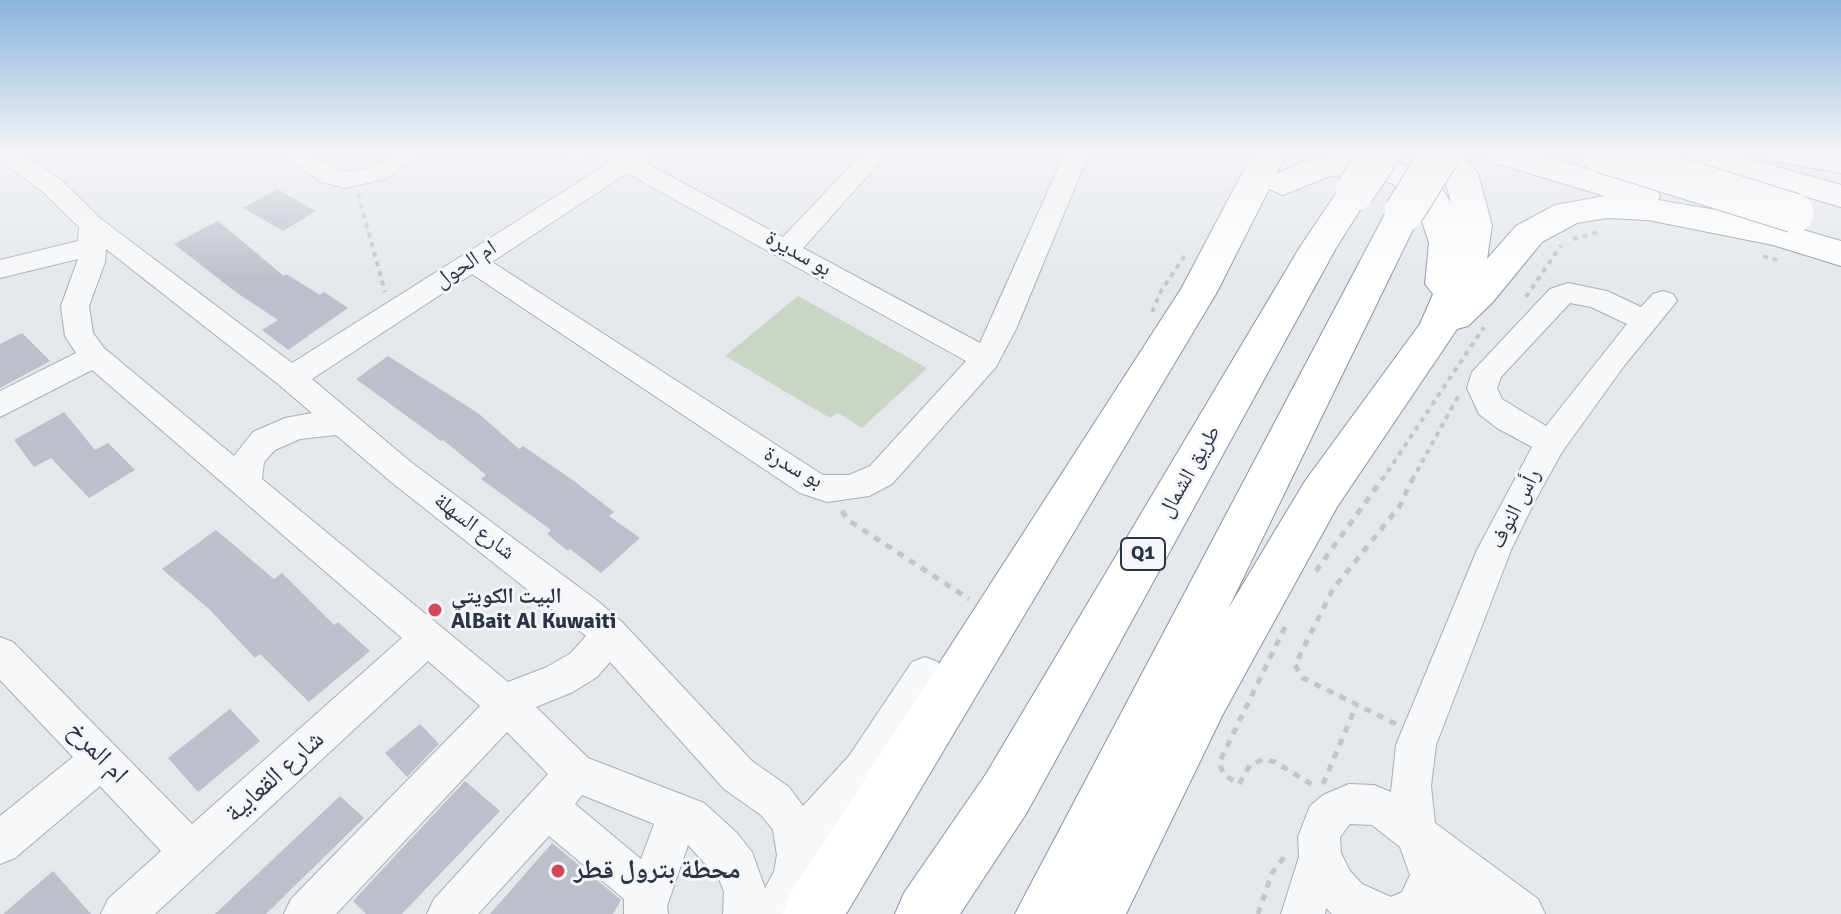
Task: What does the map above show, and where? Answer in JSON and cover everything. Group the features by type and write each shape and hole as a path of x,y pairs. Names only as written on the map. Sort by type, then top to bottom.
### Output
{"highway":[{"path":"812,914 1259,196"},
{"name":"طريق الشمال","path":"925,914 1006,794 1318,247 1336,196"},
{"path":"1045,914 1076,862 1415,196"},
{"path":"1428,196 1435,206 1447,243 1437,329"},
{"path":"1095,914 1205,697 1321,494 1437,329 1470,255 1474,225 1467,196"},
{"path":"1437,329 1478,294 1529,234 1568,213 1608,207 1648,209 1735,196"},
{"path":"1797,196 1841,254"},
{"path":"1802,196 1841,227"}],"street":[{"name":"شارع السهلة","path":"56,196 93,235 291,378 342,422 586,613 610,635 738,775 775,801 791,825 798,855"},
{"name":"ام الحول","path":"291,378 567,196"},
{"name":"بو سديرة","path":"695,196 986,359"},
{"path":"788,248 836,196"},
{"name":"بو سدرة","path":"471,261 812,484 827,489 869,483 881,475 986,359 1059,196"},
{"path":"0,269 93,235 91,262 75,306 75,317 79,336 94,356 507,705 574,772 689,818 722,848 737,867 745,892 745,914"},
{"name":"رأس النوف","path":"1416,834 1411,786 1416,745 1494,550 1551,443 1654,311 1568,293 1560,296 1487,372 1482,388 1490,406 1508,420 1551,443"},
{"path":"0,405 94,356"},
{"path":"245,484 249,458 264,441 296,427 342,422"},
{"path":"321,909 507,705 518,696 560,680 584,665 610,635"},
{"name":"شارع القعابية","path":"123,914 427,639"},
{"name":"ام المرخ","path":"0,654 192,853"},
{"path":"775,914 794,877 798,855 837,794 863,770 925,674"},
{"name":"رأس النوف","path":"1363,803 1392,776 1416,745"},
{"path":"0,843 102,758"},
{"path":"449,914 547,808 574,772"},
{"path":"775,801 800,801 837,794"},
{"path":"1303,914 1325,821 1337,809 1363,803 1396,815 1416,834 1523,914"},
{"path":"547,808 640,885 646,909"},
{"path":"646,909 678,813"},
{"path":"1399,912 1425,898 1431,875 1430,861 1416,834"},
{"path":"1320,847 1335,886 1347,899 1399,912 1447,907 1488,914"}],"path":[{"path":"358,196 385,292"},
{"path":"827,489 848,520 969,599"},
{"path":"1239,784 1250,765 1264,759 1275,762 1320,790 1357,704"},
{"path":"1258,914 1272,873 1281,860 1304,841 1320,847"}],"green space":[{"path":"798,296 927,368 862,428 838,413 830,418 725,356"}],"building":[{"path":"265,196 289,196 316,211 283,231 243,208"},
{"path":"218,221 284,276 286,274 320,295 324,292 348,308 288,350 262,330 278,320 174,244"},
{"path":"22,333 50,361 0,388 0,344"},
{"path":"388,356 478,413 519,449 523,446 574,481 614,512 609,516 640,538 601,573 570,549 568,551 547,534 551,530 481,479 486,475 443,440 356,379"},
{"path":"64,412 95,450 108,443 135,470 89,498 51,458 34,467 14,440"},
{"path":"216,530 274,579 282,573 334,625 338,622 370,651 309,702 260,654 255,658 210,610 162,569"},
{"path":"230,709 260,741 198,792 168,758"},
{"path":"420,724 439,744 407,777 385,753"},
{"path":"465,781 500,811 402,914 366,914 353,901"},
{"path":"340,796 364,818 266,914 215,914"},
{"name":"محطة بترول قطر","path":"552,843 621,900 613,914 490,914"},
{"path":"53,871 91,914 3,914"}],"place":[{"name":"البيت الكويتي AlBait Al Kuwaiti","path":"435,610"},
{"name":"محطة بترول قطر","path":"558,871"}]}
